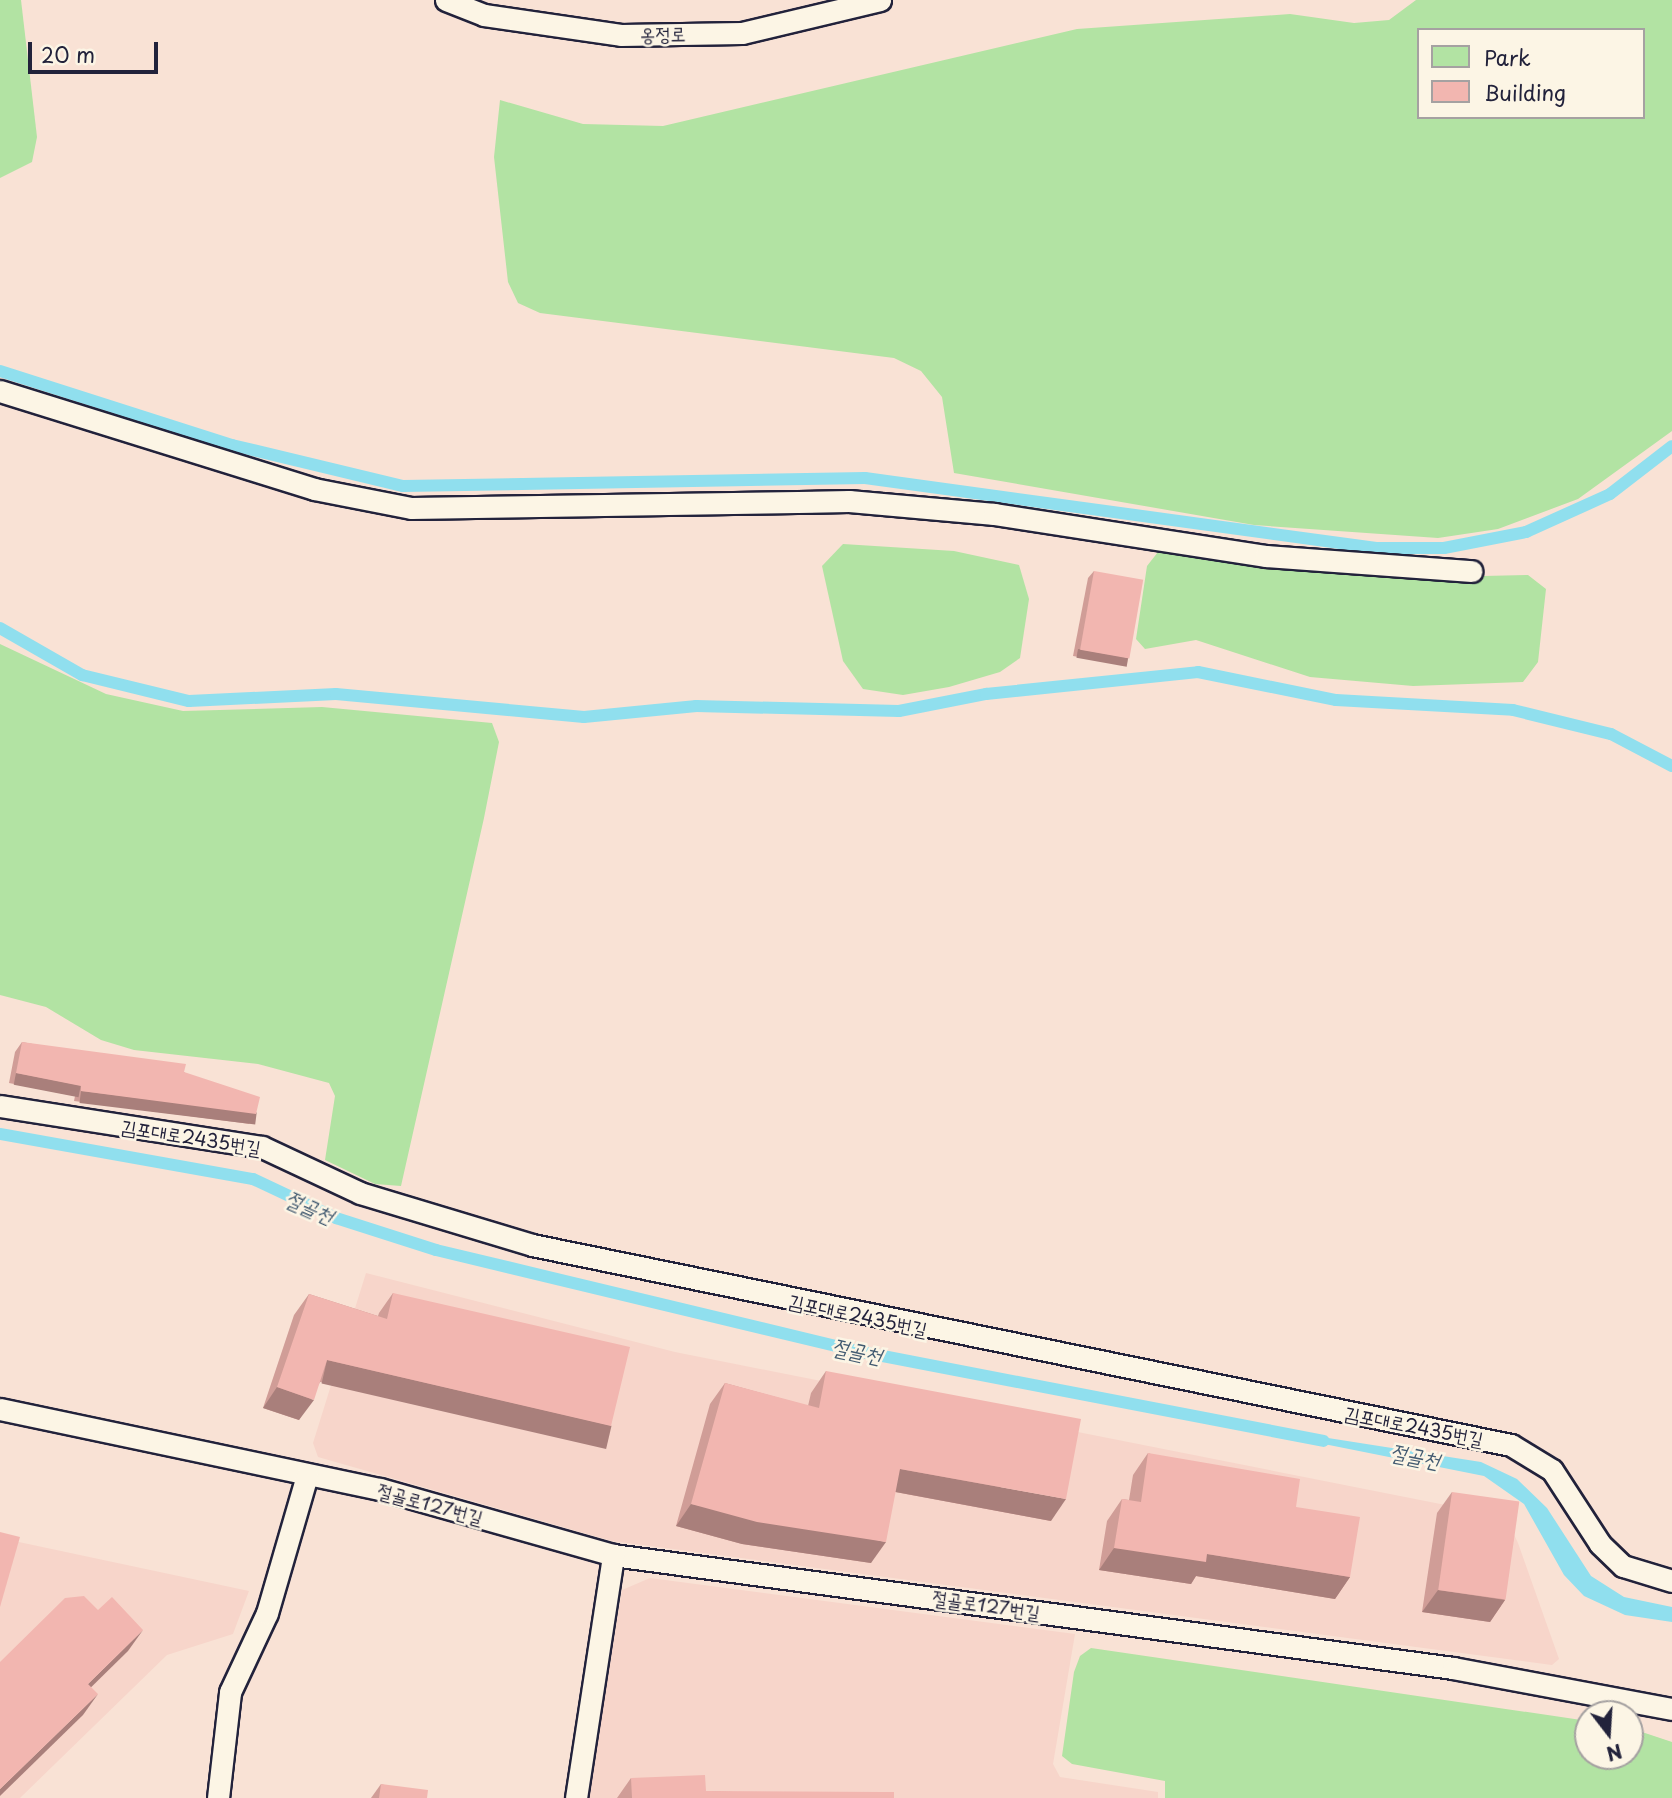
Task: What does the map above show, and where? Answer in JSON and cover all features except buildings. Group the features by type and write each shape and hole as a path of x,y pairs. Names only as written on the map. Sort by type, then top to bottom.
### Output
{"lane":[{"name":"옹정로","path":"446,0 484,15 621,35 742,33 880,0"},
{"path":"0,391 314,489 411,508 849,501 995,514 1266,556 1471,571"},
{"name":"김포대로2435번길","path":"0,1106 262,1147 360,1193 532,1245 1511,1445 1552,1470 1600,1544 1623,1566 1672,1581"},
{"name":"절골로127번길","path":"0,1409 307,1475 613,1555 1453,1668 1672,1709"},
{"path":"218,1798 230,1692 267,1613 307,1475"},
{"path":"576,1798 613,1555"}],"shaded area":[{"path":"366,1273 675,1352 1496,1515 1508,1522 1518,1543 1559,1659 1552,1665 612,1541 318,1457 313,1443"},
{"path":"0,1538 249,1591 233,1634 167,1655 20,1798 0,1798"},
{"path":"650,1578 1075,1634 1053,1764 1060,1777 1158,1792 1158,1798 588,1798 622,1590"}],"green space":[{"path":"0,0 21,0 37,137 32,162 0,178"},
{"path":"1416,0 1672,0 1672,431 1578,499 1498,529 1438,538 1254,525 954,473 942,397 921,371 894,358 540,313 518,303 508,282 494,157 500,100 583,124 663,126 1077,29 1290,14 1354,23 1389,20"},
{"path":"843,544 954,551 1019,565 1029,599 1020,658 1000,672 949,687 903,695 863,689 843,661 822,566"},
{"path":"1158,552 1399,578 1528,575 1546,589 1538,662 1523,682 1413,686 1310,677 1196,640 1145,649 1136,639 1147,566"},
{"path":"0,644 106,694 183,711 322,707 492,723 499,742 401,1186 375,1184 325,1160 335,1096 329,1083 258,1064 134,1050 101,1040 46,1007 0,995"},
{"path":"1091,1648 1574,1719 1574,1770 1644,1770 1644,1733 1672,1742 1672,1798 1165,1798 1165,1781 1072,1764 1062,1756 1074,1672 1080,1656"}],"water":[{"path":"1309,1435 1481,1462 1517,1479 1547,1508 1591,1576 1624,1597 1672,1607 1672,1622 1625,1615 1584,1596 1564,1575 1524,1504 1484,1476 1309,1441"}],"waterway":[{"path":"0,371 232,445 403,486 865,478 1376,548 1444,548 1526,532 1610,494 1672,446"},
{"path":"0,628 82,675 189,701 336,694 584,717 696,706 899,711 986,694 1198,672 1336,700 1513,710 1611,734 1672,766"},
{"name":"절골천","path":"0,1134 253,1179 336,1218 436,1250 862,1352 1323,1441"}]}
